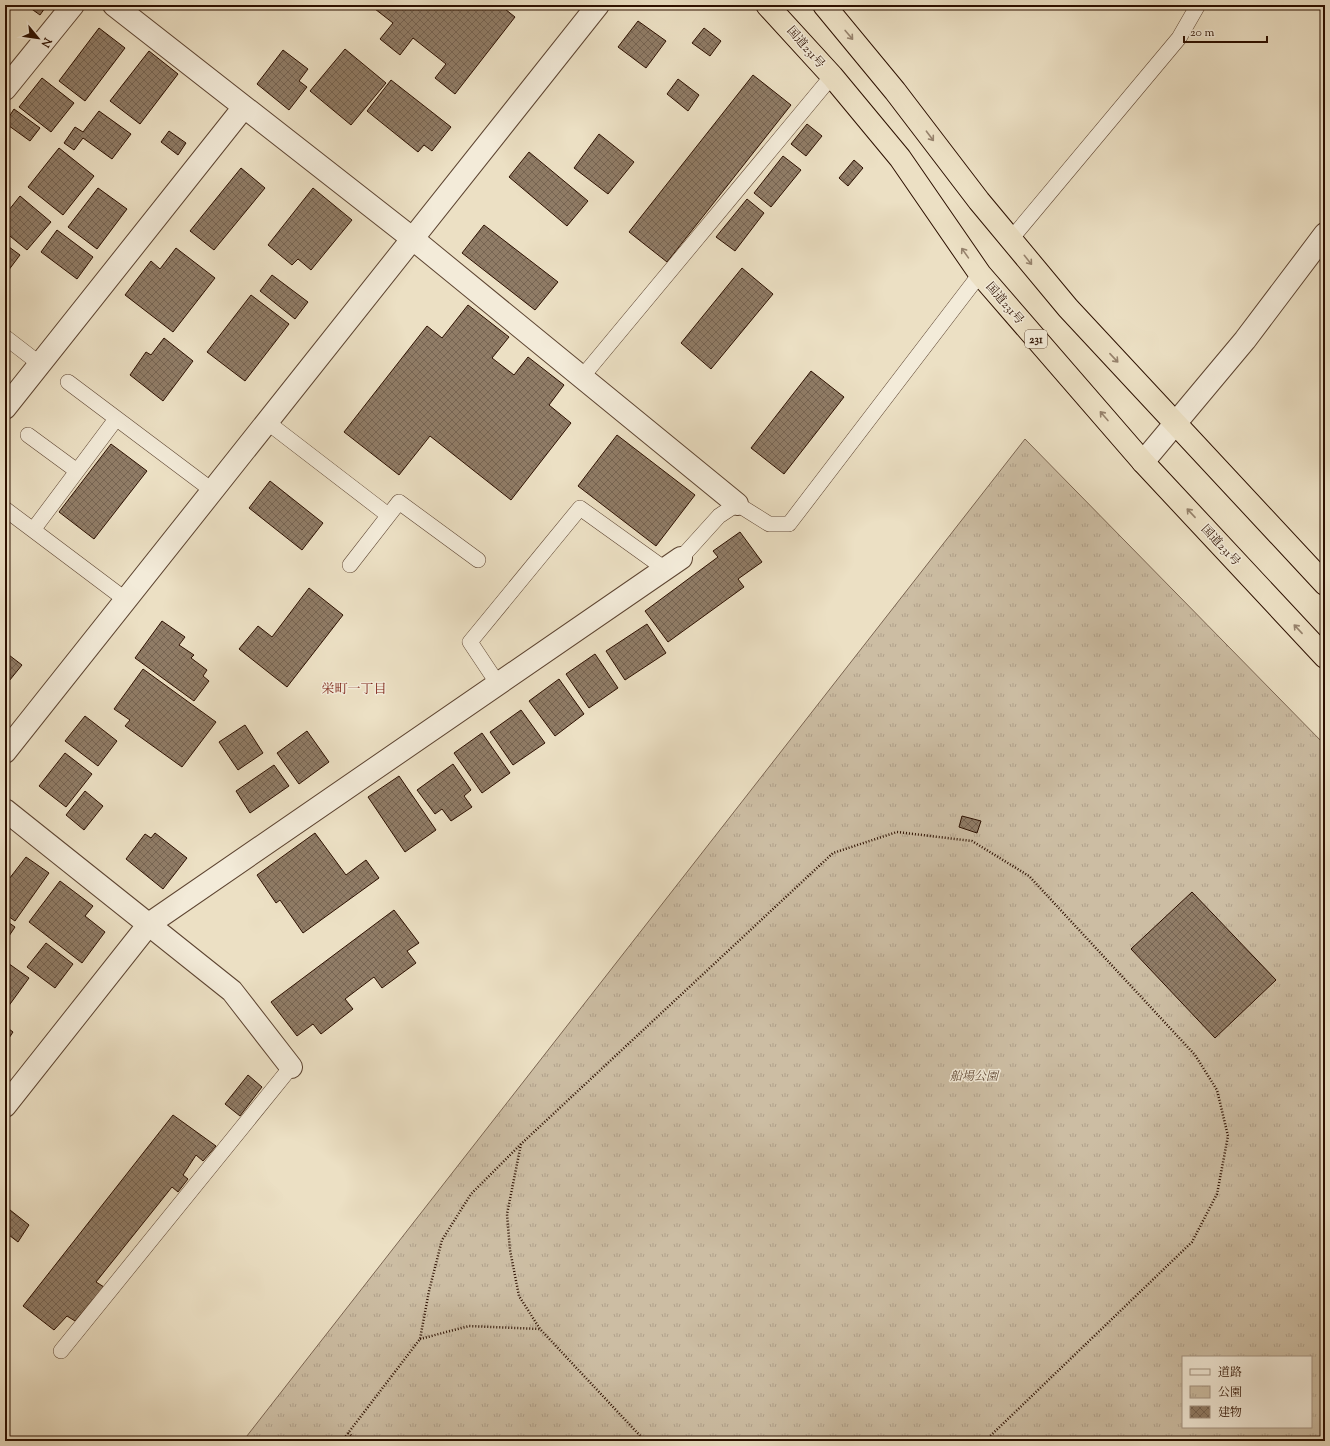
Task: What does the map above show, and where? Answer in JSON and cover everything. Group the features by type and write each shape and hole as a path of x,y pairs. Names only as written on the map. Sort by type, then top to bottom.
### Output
{"highway":[{"name":"国道231号","path":"767,5 832,76 900,158 980,274 1143,462 1325,657"},
{"path":"824,5 895,91 1011,239 1068,308 1325,584"}],"street":[{"path":"5,89 73,5"},
{"path":"114,5 413,239 738,504"},
{"path":"5,752 598,5"},
{"path":"5,408 244,107"},
{"path":"1143,462 1245,340 1325,234"},
{"path":"5,1106 149,924 673,563"},
{"path":"5,810 232,991 290,1067"}],"lane":[{"path":"1011,239 1179,38 1198,5"},
{"path":"582,377 832,76"},
{"path":"498,684 470,642 580,508 673,563 719,516 738,504 769,524 789,524 980,274"},
{"path":"5,337 40,364"},
{"path":"68,382 212,491"},
{"path":"33,530 116,419"},
{"path":"267,422 388,515"},
{"path":"28,435 77,471"},
{"path":"350,565 399,502 478,560"},
{"path":"5,509 126,600"},
{"path":"61,1351 290,1067"}],"path":[{"path":"342,1441 420,1339 429,1291 442,1240 471,1194 521,1144 833,853 897,832 972,841 1029,876 1194,1055 1217,1090 1228,1136 1217,1194 1192,1242 985,1441"},
{"path":"521,1144 507,1214 510,1250 519,1296 540,1329 645,1441"},
{"path":"420,1339 469,1326 540,1329"},
{"path":"348,1433 358,1441"}],"green space":[{"name":"船場公園","path":"1025,439 1325,745 1325,1441 243,1441"}],"building":[{"path":"26,5 47,5 40,15"},
{"path":"379,5 500,5 515,17 455,94 435,78 446,64 413,38 400,55 380,39 393,23 375,9"},
{"path":"638,21 666,41 646,68 618,47"},
{"path":"99,28 125,48 85,101 59,81"},
{"path":"704,28 721,41 710,56 692,43"},
{"path":"345,49 386,83 351,125 310,91"},
{"path":"283,50 308,69 299,81 307,87 289,110 257,84"},
{"path":"149,51 178,74 140,124 110,101"},
{"path":"753,75 791,105 667,262 629,232"},
{"path":"42,78 74,103 51,132 19,107"},
{"path":"678,79 699,95 688,111 667,94"},
{"path":"391,80 451,127 432,151 424,145 418,152 367,111"},
{"path":"14,109 40,128 30,141 5,123"},
{"path":"99,111 131,134 112,159 83,138 74,150 64,143 75,127 83,132"},
{"path":"807,124 822,136 806,156 791,144"},
{"path":"169,131 186,143 178,155 161,142"},
{"path":"599,134 634,162 608,194 574,168"},
{"path":"59,148 94,176 63,215 28,187"},
{"path":"529,152 588,201 567,226 509,177"},
{"path":"783,156 801,170 771,207 754,193"},
{"path":"854,160 863,168 848,186 839,178"},
{"path":"241,168 265,188 214,250 190,231"},
{"path":"98,188 127,209 97,249 68,227"},
{"path":"313,188 352,220 311,270 298,259 292,265 268,245"},
{"path":"20,196 51,222 27,250 5,232 5,215"},
{"path":"747,199 764,213 735,251 716,237"},
{"path":"484,225 558,282 535,310 462,253"},
{"path":"57,230 93,257 77,279 41,252"},
{"path":"5,244 20,255 5,275"},
{"path":"176,248 215,278 173,332 125,295 151,261 160,269"},
{"path":"742,268 773,294 711,369 681,343"},
{"path":"272,275 308,302 295,319 260,291"},
{"path":"251,295 289,324 245,381 207,352"},
{"path":"468,305 509,337 492,358 514,375 528,357 564,385 549,405 571,423 511,500 430,436 399,475 344,432 427,326 442,338"},
{"path":"164,338 193,361 163,401 130,375 146,352 151,355"},
{"path":"811,371 844,397 784,474 751,448"},
{"path":"617,435 695,495 656,546 578,486"},
{"path":"111,444 147,471 94,539 59,512"},
{"path":"270,481 323,523 302,550 249,508"},
{"path":"740,532 762,562 738,579 744,587 668,642 645,611 718,557 713,551"},
{"path":"309,588 343,615 287,687 239,649 258,626 272,637"},
{"path":"162,621 185,637 179,645 194,655 191,658 207,670 203,676 209,681 194,701 135,658"},
{"path":"647,624 666,653 625,680 606,651"},
{"path":"5,652 22,665 5,686"},
{"path":"595,654 618,688 589,708 566,674"},
{"path":"143,669 216,722 182,767 125,726 130,720 114,709"},
{"path":"559,679 584,714 555,736 529,701"},
{"path":"521,710 545,743 513,765 490,732"},
{"path":"85,716 117,741 98,766 65,741"},
{"path":"245,725 263,753 238,770 219,742"},
{"path":"307,731 329,762 299,784 277,753"},
{"path":"482,733 510,773 482,793 454,753"},
{"path":"65,753 92,774 66,807 39,786"},
{"path":"453,764 471,790 464,796 472,807 451,821 442,809 435,814 417,790"},
{"path":"274,765 289,786 250,813 236,791"},
{"path":"399,776 436,830 405,852 368,797"},
{"path":"85,791 103,806 84,830 66,815"},
{"path":"962,816 981,821 977,833 959,827"},
{"path":"155,833 187,858 163,889 126,859 145,834 151,838"},
{"path":"315,833 346,875 366,860 379,878 303,933 280,900 276,903 257,875"},
{"path":"26,857 49,873 15,921 5,914 5,876 9,879"},
{"path":"60,881 93,906 85,916 105,932 82,963 29,922"},
{"path":"1192,892 1276,980 1215,1038 1131,949"},
{"path":"394,910 419,943 407,951 416,963 382,988 374,977 345,999 353,1009 321,1034 313,1024 297,1036 271,1002"},
{"path":"5,920 15,927 5,942"},
{"path":"46,943 73,964 55,988 27,967"},
{"path":"5,961 29,978 5,1011"},
{"path":"5,1026 13,1032 5,1044"},
{"path":"248,1075 262,1087 240,1116 225,1104"},
{"path":"173,1115 216,1146 203,1161 196,1155 183,1175 188,1179 178,1192 172,1187 96,1282 104,1287 75,1321 67,1316 54,1330 23,1306"},
{"path":"5,1206 29,1225 18,1242 5,1232 7,1228 5,1226"}],"district":[{"name":"栄町一丁目","path":"354,688"}]}
